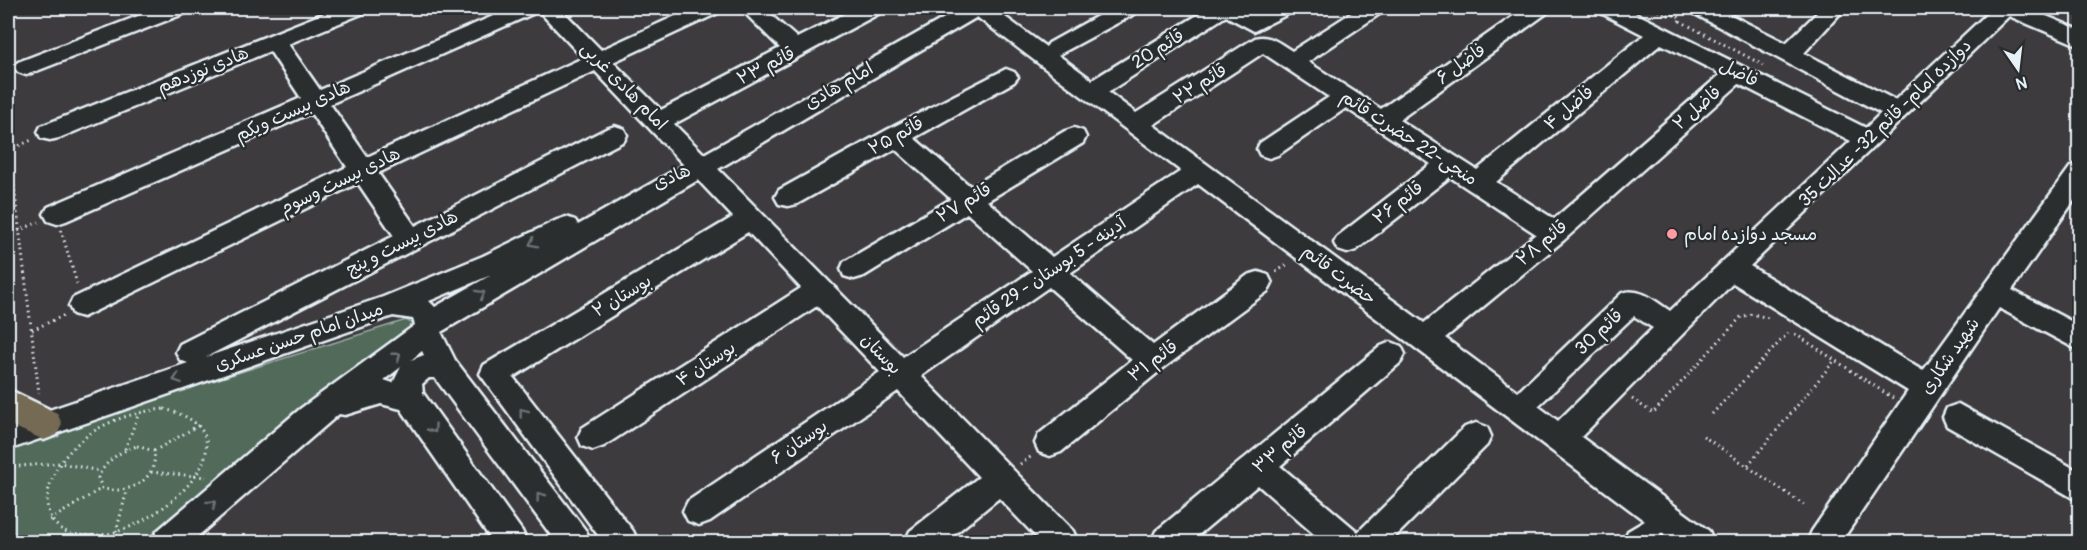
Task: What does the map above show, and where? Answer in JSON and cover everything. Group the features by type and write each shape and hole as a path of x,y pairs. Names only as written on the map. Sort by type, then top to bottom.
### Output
{"street":[{"path":"26,67 178,8"},
{"name":"هادی نوزدهم","path":"50,132 356,8"},
{"name":"هادی بیست ویکم","path":"57,214 530,8"},
{"name":"امام هادی غربی","path":"548,8 700,165"},
{"name":"هادی بیست وسوم","path":"83,306 363,170 710,8"},
{"path":"751,8 796,50"},
{"name":"قائم ۲۳","path":"658,122 873,8"},
{"name":"حضرت قائم","path":"978,8 1698,543"},
{"name":"امام هادی","path":"700,165 978,8"},
{"path":"1057,48 1128,8"},
{"name":"قائم 20","path":"1092,92 1226,8"},
{"name":"منجی-22 حضرت قائم","path":"1226,8 1292,62 1555,233"},
{"name":"قائم ۲۲","path":"1136,124 1259,33 1282,8"},
{"path":"1292,62 1373,8"},
{"name":"فاضل ۶","path":"1382,120 1539,8"},
{"name":"فاضل","path":"1610,8 1670,22 1738,72 1869,140"},
{"path":"1781,62 1834,8"},
{"path":"2007,8 2079,39"},
{"name":"دوازده امام- قائم 32- عدالت 35","path":"1559,439 1731,268 2007,8"},
{"path":"1704,10 1781,62 1898,111"},
{"name":"فاضل ۴","path":"1478,183 1670,22"},
{"path":"274,41 410,238"},
{"name":"فاضل ۲","path":"1657,144 1738,72"},
{"name":"قائم ۲۵","path":"788,197 1006,77"},
{"path":"1269,149 1346,97"},
{"name":"هادی بیست و پنج","path":"189,352 615,135"},
{"path":"896,136 1152,361"},
{"name":"قائم ۲۷","path":"854,269 1074,137"},
{"name":"قائم ۲۸","path":"1424,339 1555,233 1657,144"},
{"name":"قائم ۲۶","path":"1347,243 1449,164"},
{"name":"بوستان","path":"700,165 1062,543"},
{"name":"هادی","path":"393,305 492,263 632,195 700,165"},
{"name":"هادی","path":"429,328 640,205 700,165"},
{"name":"آدینه - 5 بوستان - 29 قائم","path":"899,373 1199,171"},
{"name":"شهید شکاری","path":"1824,543 1920,399 2079,172"},
{"name":"بوستان ۲","path":"622,543 494,374 751,218"},
{"path":"1731,268 1920,399"},
{"name":"قائم ۳۱","path":"1050,443 1152,361 1258,283"},
{"name":"بوستان ۴","path":"592,437 820,290"},
{"path":"1994,293 2079,340"},
{"name":"قائم 30","path":"1530,397 1632,301 1673,326"},
{"name":"میدان امام حسن عسکری","path":"8,437 30,407 393,305 422,310 429,328"},
{"path":"168,543 311,418 429,328 444,368 575,543"},
{"name":"قائم ۳۳","path":"1167,543 1391,354"},
{"path":"444,368 434,365 413,373 405,382 406,390 511,543"},
{"name":"بوستان ۶","path":"699,511 899,373"},
{"path":"311,418 353,399 381,392 410,399"},
{"path":"1958,417 2079,488"},
{"path":"1369,543 1476,436"},
{"path":"1259,467 1346,543"},
{"path":"921,543 1001,478"}],"path":[{"path":"1653,8 1670,22 1781,62"},
{"path":"1670,22 1677,15 1704,10"},
{"path":"1670,22 1677,15"},
{"path":"9,150 50,132"},
{"path":"8,136 32,330 30,407"},
{"path":"8,235 57,214 83,306 32,330"},
{"path":"1258,283 1307,251"},
{"path":"1612,386 1653,413 1740,317 1764,315 1773,320"},
{"path":"1782,326 1835,360 1920,399"},
{"path":"1712,414 1790,331"},
{"path":"1748,465 1835,360"},
{"path":"164,409 192,416 201,424 206,435 207,448 195,477 172,503 156,514 116,532 88,536 73,535 59,529 50,520 45,508 45,494 60,463 89,435 108,423 140,412 164,409"},
{"path":"125,449 140,412"},
{"path":"154,452 201,424"},
{"path":"1703,436 1804,504"},
{"path":"1001,478 1050,443"},
{"path":"147,447 154,452 155,465 151,472 127,490 108,492 99,484 100,471 106,462 125,449 147,447"},
{"path":"8,467 60,463 100,471"},
{"path":"151,472 195,477"},
{"path":"50,520 102,488"},
{"path":"116,532 127,490"},
{"path":"69,543 73,535"}],"green space":[{"path":"406,320 413,324 413,332 308,417 141,542 8,542 8,445"}],"place":[{"name":"مسجد دوازده امام","path":"1672,234"}]}
